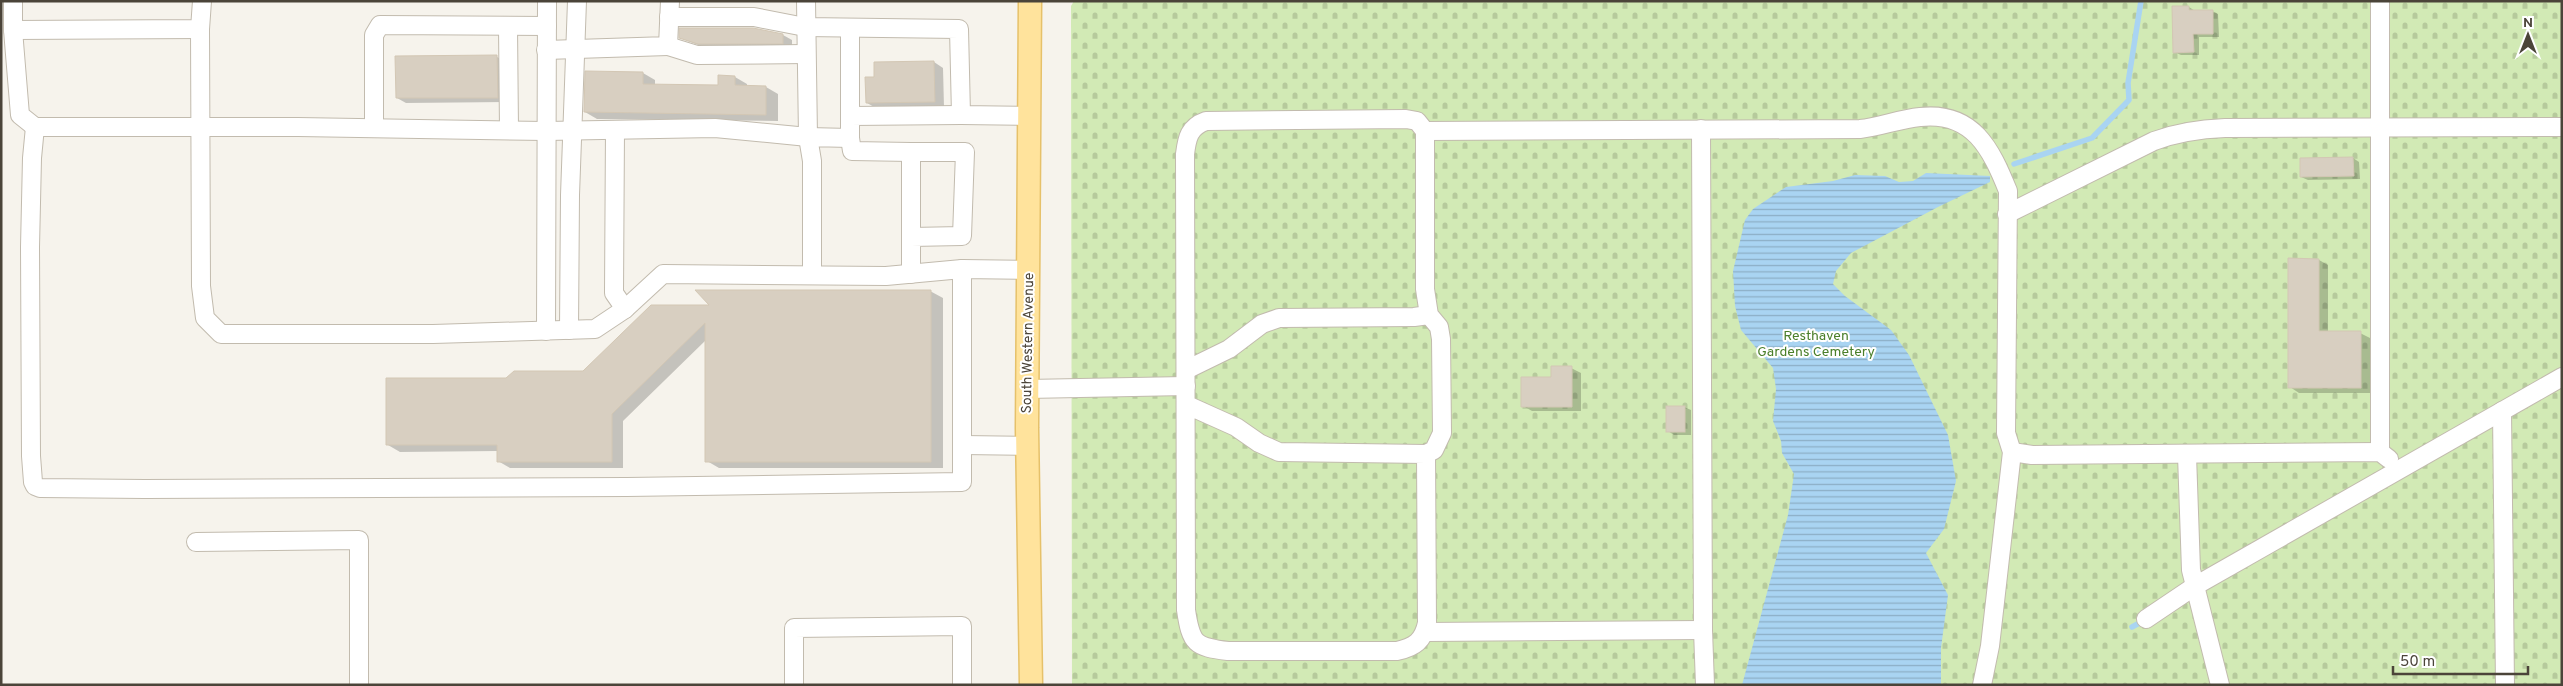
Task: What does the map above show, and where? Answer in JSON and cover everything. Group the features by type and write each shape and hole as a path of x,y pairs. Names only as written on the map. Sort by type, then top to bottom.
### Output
{"main road":[{"name":"South Western Avenue","path":"1030,1 1027,446 1031,685"}],"lane":[{"path":"13,1 13,30 20,115 35,128 374,128 546,131 715,128 808,137 850,138"},
{"path":"202,1 200,29 201,286 205,318 220,334 433,334 595,329 625,309 663,274 886,276 962,269 1028,270"},
{"path":"546,331 547,1"},
{"path":"569,330 570,195 574,130 576,1"},
{"path":"806,1 808,137 812,161 812,275"},
{"path":"2380,1 2380,452"},
{"path":"668,46 669,9 754,17 805,27 959,29 961,115"},
{"path":"374,128 374,35 380,25 547,26"},
{"path":"508,26 509,130"},
{"path":"850,28 850,138 852,151 965,152 962,236 911,237"},
{"path":"13,30 200,29"},
{"path":"546,50 668,46 697,55 806,54"},
{"path":"850,116 1030,116"},
{"path":"1425,131 1860,129 1880,127 1919,117 1949,118 1963,124 1984,142 1997,164 2008,191 2006,433 2012,452 1990,646 1982,685"},
{"path":"1186,405 1236,427 1259,443 1279,452 1426,454 1434,450 1439,442 1442,422 1441,339 1439,327 1429,315 1426,289 1425,131 1417,121 1406,119 1216,121 1198,124 1191,129 1185,154 1186,610 1190,636 1196,644 1202,647 1228,651 1397,651 1415,645 1426,632 1427,623 1426,454"},
{"path":"2007,214 2154,141 2176,133 2225,128 2562,127"},
{"path":"35,128 32,158 30,256 31,456 32,482 35,486 146,489 626,487 962,482 962,269"},
{"path":"1701,129 1703,630 1706,685"},
{"path":"616,130 614,293 625,309"},
{"path":"911,152 911,274"},
{"path":"1027,389 1186,378 1262,324 1279,318 1414,317 1429,315"},
{"path":"2146,620 2195,586 2562,377"},
{"path":"2502,411 2505,685"},
{"path":"963,445 1027,446"},
{"path":"2012,452 2032,455 2380,452 2402,467"},
{"path":"2187,454 2191,570 2220,685"},
{"path":"196,542 359,540 358,685"},
{"path":"794,685 794,628 962,626 962,685"},
{"path":"1426,632 1703,630"}],"green space":[{"name":"Resthaven Gardens Cemetery","path":"1074,1 2562,1 2562,685 1072,685 1071,6"}],"water":[{"path":"1926,173 1990,176 1990,182 1851,253 1836,271 1833,284 1845,296 1891,330 1909,355 1948,435 1956,481 1944,529 1926,553 1948,595 1941,648 1941,685 1742,685 1788,515 1794,474 1782,453 1781,441 1773,421 1776,389 1773,368 1741,330 1735,306 1733,271 1745,220 1753,209 1786,187 1833,181 1855,175 1885,176 1899,182 1913,181"}],"building":[{"path":"2172,6 2189,6 2189,10 2213,10 2213,34 2193,34 2194,52 2173,53"},
{"path":"679,28 753,28 783,34 783,44 698,44 679,38"},
{"path":"497,55 498,98 396,98 395,56"},
{"path":"934,61 935,102 866,103 865,77 874,77 874,62"},
{"path":"585,71 643,72 643,84 718,85 718,75 735,76 735,85 766,86 766,115 584,112"},
{"path":"2353,157 2354,176 2300,177 2300,158"},
{"path":"2288,258 2319,259 2319,331 2361,331 2361,388 2288,388"},
{"path":"695,290 931,290 931,462 705,462 705,323 612,414 612,462 497,462 497,445 386,445 386,378 506,378 514,371 583,371 651,305 709,305"},
{"path":"1551,366 1572,366 1572,407 1521,407 1521,377 1551,377"},
{"path":"1666,406 1685,406 1685,432 1666,432"}],"waterway":[{"path":"2014,164 2092,138 2129,100 2128,83 2141,1"},
{"path":"2132,627 2145,620"}]}
